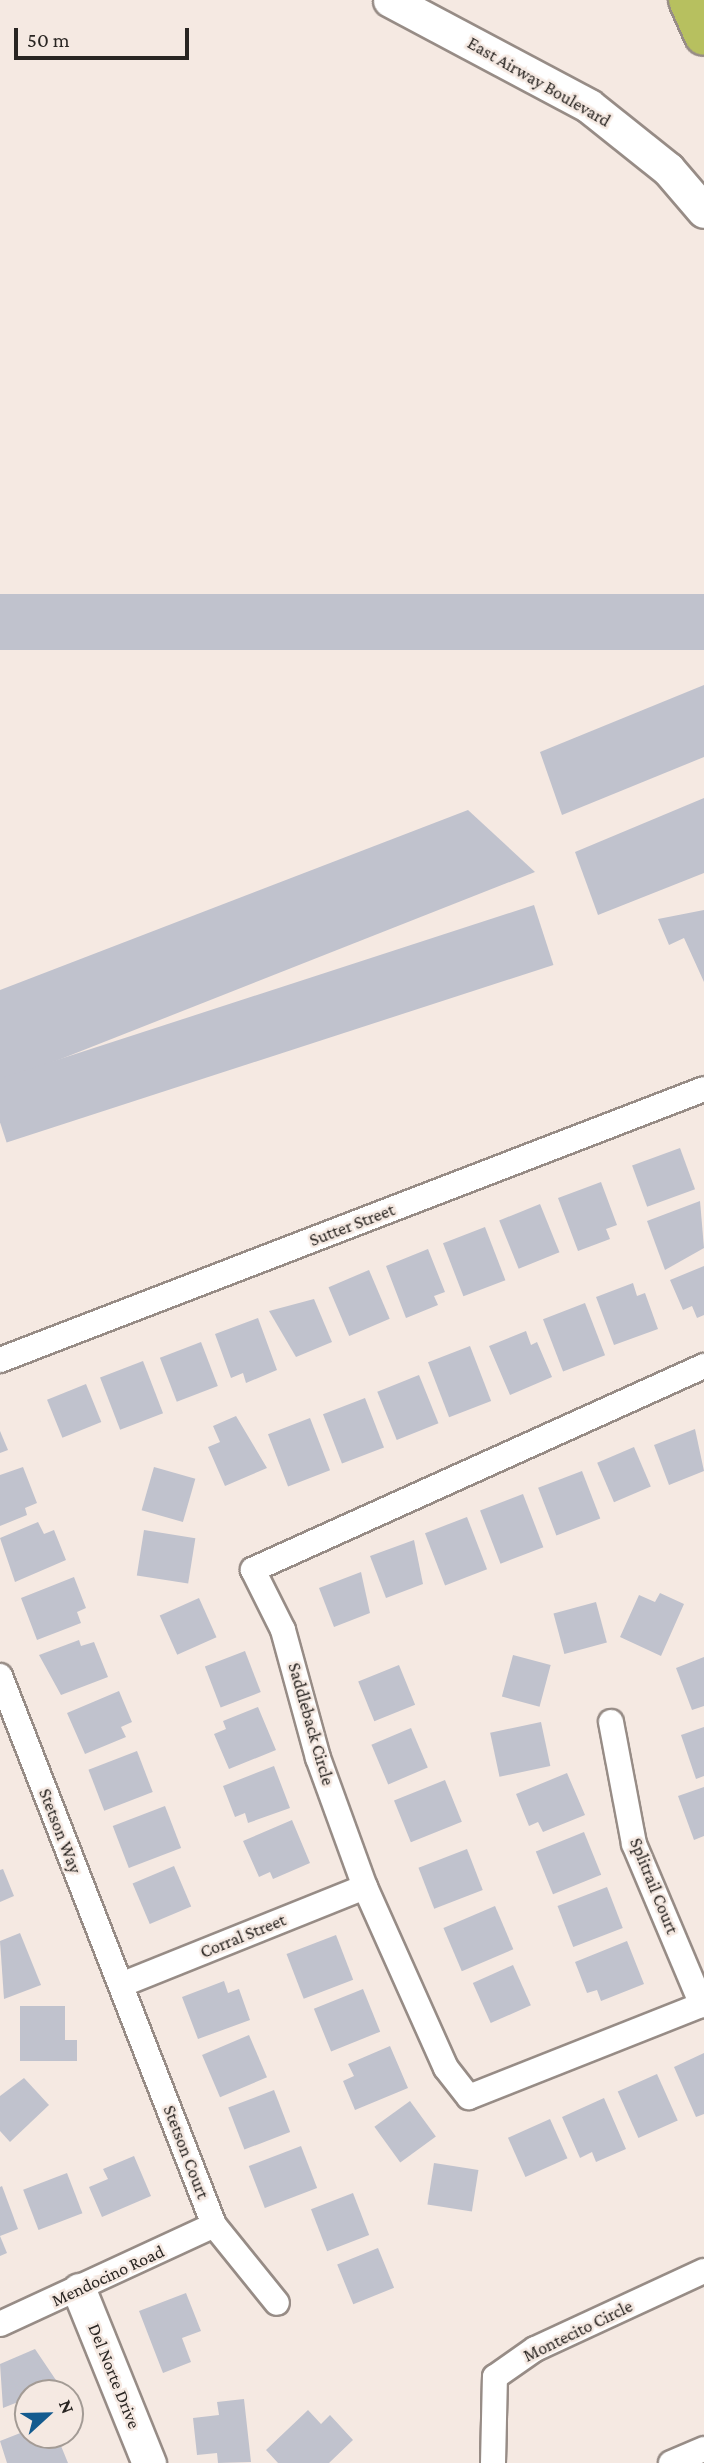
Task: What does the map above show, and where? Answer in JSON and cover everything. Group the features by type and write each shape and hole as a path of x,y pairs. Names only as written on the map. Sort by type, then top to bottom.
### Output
{"highway":[{"path":"688,0 704,36"}],"main road":[{"name":"East Airway Boulevard","path":"390,0 589,106 668,169 704,211"},
{"name":"Del Norte Drive","path":"79,2290 149,2463"}],"street":[{"name":"Sutter Street","path":"0,1360 704,1089"},
{"name":"Saddleback Circle","path":"703,2004 469,2097 446,2068 365,1887 318,1758 283,1630 253,1570 704,1366"},
{"name":"Stetson Way","path":"0,1676 121,1985"},
{"name":"Splitrail Court","path":"611,1722 634,1844 703,2004"},
{"name":"Corral Street","path":"121,1985 365,1887"},
{"name":"Stetson Court","path":"121,1985 215,2225 277,2303"},
{"name":"Mendocino Road","path":"0,2324 79,2290 215,2225"},
{"name":"Montecito Circle","path":"492,2463 495,2377 535,2349 704,2271"},
{"path":"671,2463 704,2449"}],"building":[{"path":"0,594 704,594 704,650 0,650"},
{"path":"704,685 704,757 562,815 540,752"},
{"path":"704,798 704,873 598,915 575,852"},
{"path":"468,810 535,872 0,1083 0,990"},
{"path":"534,905 553,965 7,1143 0,1122 0,1079"},
{"path":"704,910 704,982 684,938 669,945 658,919"},
{"path":"680,1148 695,1189 647,1207 632,1165"},
{"path":"601,1182 617,1225 606,1229 610,1239 578,1251 558,1198"},
{"path":"700,1201 704,1248 665,1270 647,1221"},
{"path":"540,1204 559,1252 519,1269 499,1220"},
{"path":"485,1227 505,1280 463,1296 443,1243"},
{"path":"428,1249 445,1292 434,1296 438,1305 406,1318 386,1266"},
{"path":"704,1266 704,1315 697,1318 692,1306 683,1310 670,1280"},
{"path":"369,1270 390,1319 349,1336 328,1287"},
{"path":"633,1283 637,1296 645,1293 658,1329 614,1345 596,1297"},
{"path":"314,1299 332,1342 296,1357 269,1311"},
{"path":"585,1303 605,1355 563,1371 543,1319"},
{"path":"258,1318 277,1370 246,1383 243,1373 231,1378 215,1334"},
{"path":"526,1331 531,1345 537,1342 552,1377 510,1395 489,1346"},
{"path":"201,1342 218,1386 177,1402 160,1358"},
{"path":"470,1346 491,1401 449,1417 428,1362"},
{"path":"143,1361 163,1413 120,1430 100,1377"},
{"path":"419,1375 438,1423 397,1440 377,1392"},
{"path":"86,1384 101,1422 62,1438 47,1400"},
{"path":"365,1398 384,1447 342,1464 323,1414"},
{"path":"236,1416 267,1468 225,1486 208,1447 220,1442 213,1426"},
{"path":"310,1418 330,1470 288,1486 268,1434"},
{"path":"695,1429 704,1471 669,1485 654,1445"},
{"path":"0,1431 8,1450 0,1453"},
{"path":"634,1447 651,1487 614,1502 597,1463"},
{"path":"23,1467 37,1503 25,1508 27,1515 0,1526 0,1475"},
{"path":"154,1467 195,1479 183,1522 142,1510"},
{"path":"582,1471 600,1519 556,1535 538,1488"},
{"path":"523,1494 543,1547 500,1564 480,1510"},
{"path":"467,1517 487,1569 445,1585 425,1533"},
{"path":"38,1522 44,1534 54,1530 66,1560 15,1582 0,1538"},
{"path":"144,1530 195,1538 188,1584 137,1575"},
{"path":"414,1540 423,1584 386,1598 370,1556"},
{"path":"361,1572 370,1613 334,1627 319,1588"},
{"path":"74,1577 86,1608 77,1612 81,1623 37,1640 21,1598"},
{"path":"660,1593 684,1604 661,1656 620,1637 639,1595 655,1602"},
{"path":"199,1598 216,1637 177,1655 160,1615"},
{"path":"596,1602 607,1643 564,1654 553,1613"},
{"path":"79,1640 81,1646 94,1642 108,1677 61,1695 39,1655"},
{"path":"245,1651 261,1692 221,1707 205,1666"},
{"path":"513,1655 551,1665 540,1707 502,1697"},
{"path":"704,1657 704,1706 692,1710 676,1668"},
{"path":"399,1665 415,1705 374,1721 358,1681"},
{"path":"119,1691 132,1722 121,1727 126,1737 85,1754 67,1713"},
{"path":"258,1707 276,1750 229,1769 214,1734 226,1729 223,1721"},
{"path":"541,1722 550,1766 499,1777 490,1733"},
{"path":"704,1727 704,1776 696,1779 681,1735"},
{"path":"411,1728 428,1768 388,1784 371,1745"},
{"path":"137,1751 153,1792 104,1811 88,1770"},
{"path":"274,1766 290,1808 248,1823 245,1813 235,1817 223,1786"},
{"path":"567,1773 585,1815 543,1832 538,1822 529,1826 516,1794"},
{"path":"445,1780 462,1822 411,1842 394,1801"},
{"path":"704,1787 704,1836 694,1840 678,1796"},
{"path":"165,1806 181,1848 129,1868 113,1826"},
{"path":"292,1820 310,1863 273,1879 270,1872 259,1877 243,1841"},
{"path":"584,1832 601,1875 553,1894 536,1851"},
{"path":"467,1849 483,1890 434,1909 418,1868"},
{"path":"174,1866 191,1907 150,1924 133,1884"},
{"path":"3,1869 14,1896 0,1902 0,1870"},
{"path":"607,1887 623,1928 573,1947 558,1906"},
{"path":"495,1906 513,1949 462,1971 443,1928"},
{"path":"20,1933 41,1985 4,1999 0,1941"},
{"path":"336,1935 353,1980 304,1999 287,1954"},
{"path":"627,1941 644,1984 601,2001 597,1990 587,1993 575,1962"},
{"path":"513,1965 531,2005 491,2023 473,1983"},
{"path":"224,1981 228,1993 239,1989 250,2020 198,2039 182,1997"},
{"path":"363,1989 380,2032 331,2052 314,2009"},
{"path":"20,2006 65,2006 65,2040 77,2040 77,2061 20,2061"},
{"path":"249,2035 267,2077 220,2097 202,2055"},
{"path":"390,2046 408,2088 355,2110 343,2081 354,2076 348,2064"},
{"path":"704,2053 704,2114 696,2117 674,2067"},
{"path":"657,2074 678,2121 638,2138 618,2091"},
{"path":"24,2078 49,2105 10,2142 0,2131 0,2096"},
{"path":"274,2090 290,2132 244,2150 228,2108"},
{"path":"604,2098 626,2149 596,2162 592,2152 580,2158 562,2117"},
{"path":"410,2101 436,2137 400,2162 374,2127"},
{"path":"550,2119 567,2158 525,2177 508,2138"},
{"path":"301,2146 317,2188 265,2208 249,2166"},
{"path":"134,2156 151,2196 102,2217 89,2187 108,2179 103,2169"},
{"path":"434,2163 478,2170 472,2212 427,2204"},
{"path":"67,2173 82,2213 39,2230 23,2190"},
{"path":"2,2186 18,2229 0,2236 0,2187"},
{"path":"353,2193 369,2235 327,2251 311,2209"},
{"path":"0,2236 7,2253 0,2256"},
{"path":"378,2248 394,2288 353,2304 337,2264"},
{"path":"186,2293 201,2331 182,2338 191,2362 163,2373 139,2311"},
{"path":"35,2349 55,2379 14,2379 14,2404 3,2408 0,2364"},
{"path":"244,2399 251,2462 218,2463 217,2453 197,2455 193,2418 219,2415 217,2402"},
{"path":"308,2410 321,2424 330,2415 353,2440 329,2463 278,2463 266,2450"},
{"path":"14,2436 14,2449 62,2449 68,2463 7,2463 0,2441"}]}
